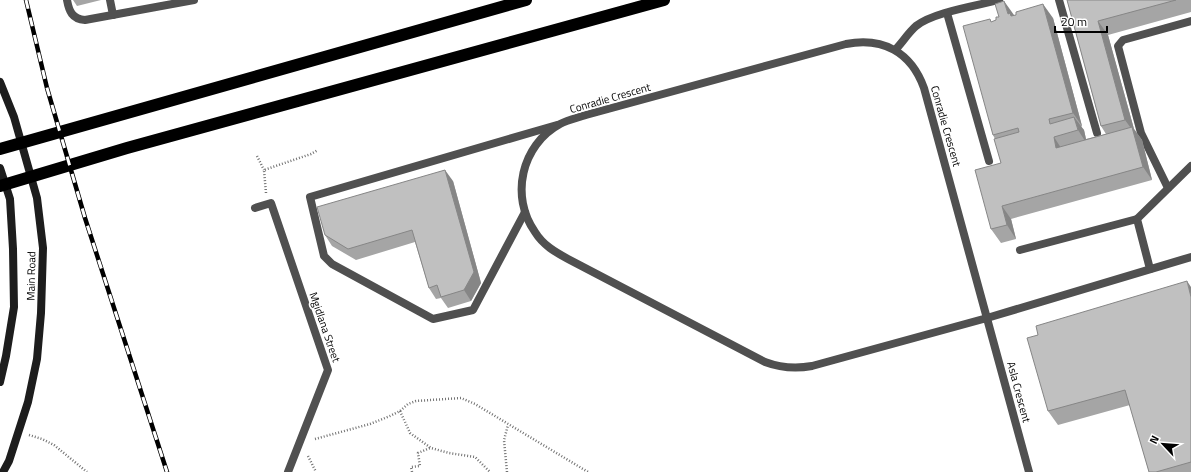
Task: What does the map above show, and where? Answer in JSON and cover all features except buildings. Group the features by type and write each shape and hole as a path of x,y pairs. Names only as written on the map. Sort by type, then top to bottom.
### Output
{"highway":[{"path":"0,149 526,0"},
{"path":"0,186 127,148 664,0"}],"main road":[{"name":"Main Road","path":"0,82 14,117 37,198 43,248 41,313 37,359 28,402 4,472"},
{"name":"Main Road","path":"0,168 10,199 14,307 0,382"}],"street":[{"path":"67,0 70,12 79,20 114,15 155,4 194,0"},
{"path":"110,0 114,15"},
{"path":"896,50 915,27 926,20 947,13 999,0"},
{"path":"1059,0 1097,133"},
{"path":"947,13 989,161"},
{"path":"1168,188 1141,133 1118,46 1123,40 1191,21"},
{"name":"Conradie Crescent","path":"987,318 920,77 913,66 905,58 896,50 884,45 871,42 846,44 586,115 560,124 549,132 540,140 526,162 522,187 522,198 525,212 535,233 545,244 556,252 765,362 781,367 791,368 812,366 987,318 1191,258"},
{"path":"525,212 473,310 433,319 332,264 324,256 310,197 560,124"},
{"path":"1020,250 1137,218 1191,166"},
{"path":"255,208 271,203"},
{"name":"Mgidlana Street","path":"271,203 328,370 288,472"},
{"path":"1137,218 1150,269"},
{"name":"Asla Crescent","path":"987,318 1029,472"}],"path":[{"path":"264,170 311,154 318,150"},
{"path":"257,156 264,170 266,198 271,203"},
{"path":"300,443 370,424 400,411 408,404 416,401 461,398 475,404 582,471 588,472"},
{"path":"400,411 410,433 431,448 449,453 475,457 490,472"},
{"path":"507,472 504,440 508,425"},
{"path":"18,432 42,439 54,445 87,472"},
{"path":"412,472 411,467 420,466 418,453 431,448"}],"railway":[{"path":"26,0 47,88 85,218 167,472"}]}
